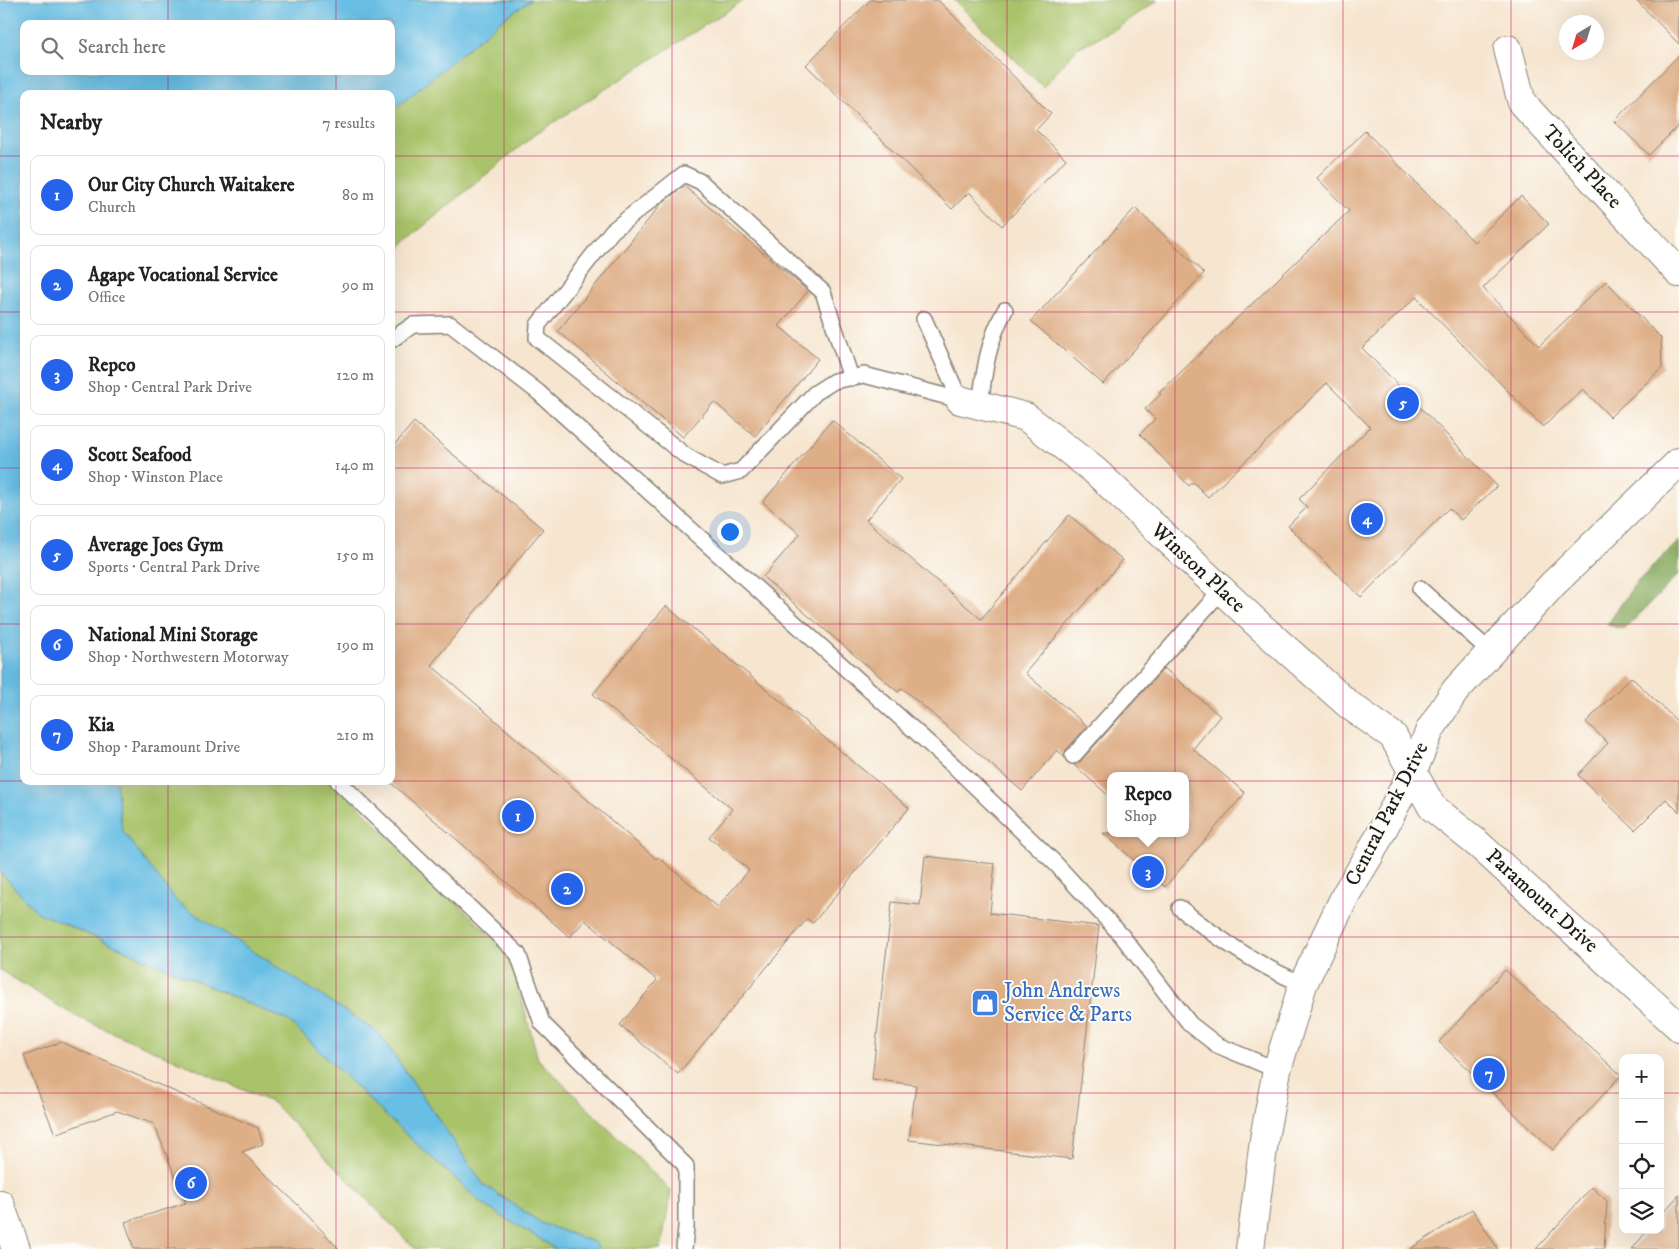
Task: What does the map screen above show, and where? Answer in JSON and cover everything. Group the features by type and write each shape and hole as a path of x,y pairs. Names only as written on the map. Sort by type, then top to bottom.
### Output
{"main road":[{"name":"Tolich Place","path":"1508,49 1522,103 1679,273"},
{"name":"Winston Place","path":"970,403 1026,417 1094,470 1349,705 1393,736 1412,771"},
{"name":"Central Park Drive","path":"1250,1249 1265,1134 1277,1070 1303,984 1346,894 1369,856 1412,771 1430,730 1455,691 1492,653 1553,584 1679,462"},
{"name":"Paramount Drive","path":"1412,771 1432,807 1452,821 1486,850 1679,1027"},
{"path":"0,1204 16,1249"}],"lane":[{"path":"851,378 823,292 701,182 684,174 612,231 538,326 536,338 686,456 722,476 741,471 816,392 834,381 851,378 864,375 970,403"},
{"path":"970,403 994,330 1005,310"},
{"path":"924,319 970,403"},
{"path":"395,337 412,325 450,324 538,392 954,766 1055,863 1122,936 1190,1024 1217,1045 1277,1070"},
{"path":"1420,589 1492,653"},
{"path":"1073,756 1222,590"},
{"path":"342,785 518,954 542,1023 686,1166 684,1249"},
{"path":"1180,908 1202,926 1271,972 1303,984"}],"green space":[{"path":"200,0 744,0 534,135 408,239 395,254 395,90 159,90 342,75 395,75 395,20 359,20"},
{"path":"954,0 1158,0 1119,27 1077,48 1043,87"},
{"path":"0,258 20,694 20,785 337,785 510,955 538,1059 671,1191 661,1249 598,1249 596,1243 543,1224 484,1185 379,1033 8,801"},
{"path":"1679,541 1679,574 1625,629 1607,625 1635,584"},
{"path":"0,872 37,912 289,1021 388,1118 484,1205 556,1249 415,1249 273,1103 75,1016 0,970"}],"water":[{"path":"3,0 531,0 504,18 395,109 395,90 20,90 20,785 116,785 122,830 177,902 379,1033 484,1185 543,1224 596,1243 598,1249 556,1249 484,1205 388,1118 289,1021 37,912 0,872 0,4"}],"building":[{"path":"870,0 938,0 1051,114 1036,130 1066,159 1002,226 969,192 952,209 806,65"},
{"path":"1636,0 1679,0 1679,44"},
{"path":"1679,55 1679,125 1649,155 1614,121"},
{"path":"1365,131 1474,242 1521,196 1549,224 1483,288 1539,346 1606,281 1661,338 1662,368 1610,417 1583,389 1543,427 1416,297 1362,348 1497,486 1461,520 1449,508 1361,597 1288,526 1307,507 1299,499 1370,427 1327,383 1208,497 1193,482 1189,486 1140,434 1155,419 1145,409 1161,394 1159,393 1349,211 1317,178"},
{"path":"684,186 808,291 779,326 818,359 755,436 714,402 683,437 558,331 662,203"},
{"path":"1135,208 1204,273 1103,384 1031,321"},
{"path":"832,420 901,479 866,520 981,619 1069,515 1123,560 1025,673 1087,726 1066,750 1064,757 1057,750 1022,791 902,688 898,692 763,577 800,534 763,502"},
{"path":"414,422 543,529 431,665 656,859 658,857 718,907 749,870 709,837 732,809 593,694 666,606 909,808 813,923 807,919 678,1074 620,1025 657,980 585,920 570,937 393,785 395,785 395,444"},
{"path":"1164,668 1220,716 1193,749 1245,793 1165,887 1108,837 1189,837 1189,772 1107,772 1107,794 1074,765 1080,762"},
{"path":"1631,677 1679,723 1679,812 1666,799 1635,830 1578,775 1608,743 1586,722"},
{"name":"John Andrews Service & Parts","path":"925,856 995,864 990,913 1099,926 1072,1159 909,1140 916,1085 872,1079 892,902 920,905"},
{"path":"1505,970 1619,1073 1619,1077 1553,1150 1439,1042"},
{"path":"61,1042 258,1128 263,1144 242,1152 299,1206 339,1249 134,1249 125,1222 186,1203 154,1124 117,1111 55,1134 24,1056"},
{"path":"1592,1187 1607,1201 1604,1249 1536,1249"},
{"path":"1679,1195 1679,1249 1632,1249 1645,1234 1664,1234 1664,1212"},
{"path":"1472,1209 1498,1249 1410,1249"}],"place":[{"name":"Average Joes Gym","path":"1403,403"},
{"name":"Scott Seafood","path":"1367,519"},
{"name":"Our City Church Waitakere","path":"518,816"},
{"name":"Repco","path":"1148,872"},
{"name":"Agape Vocational Service","path":"567,889"},
{"name":"John Andrews Service & Parts","path":"985,1003"},
{"name":"Kia","path":"1489,1074"},
{"name":"National Mini Storage","path":"191,1183"}]}
